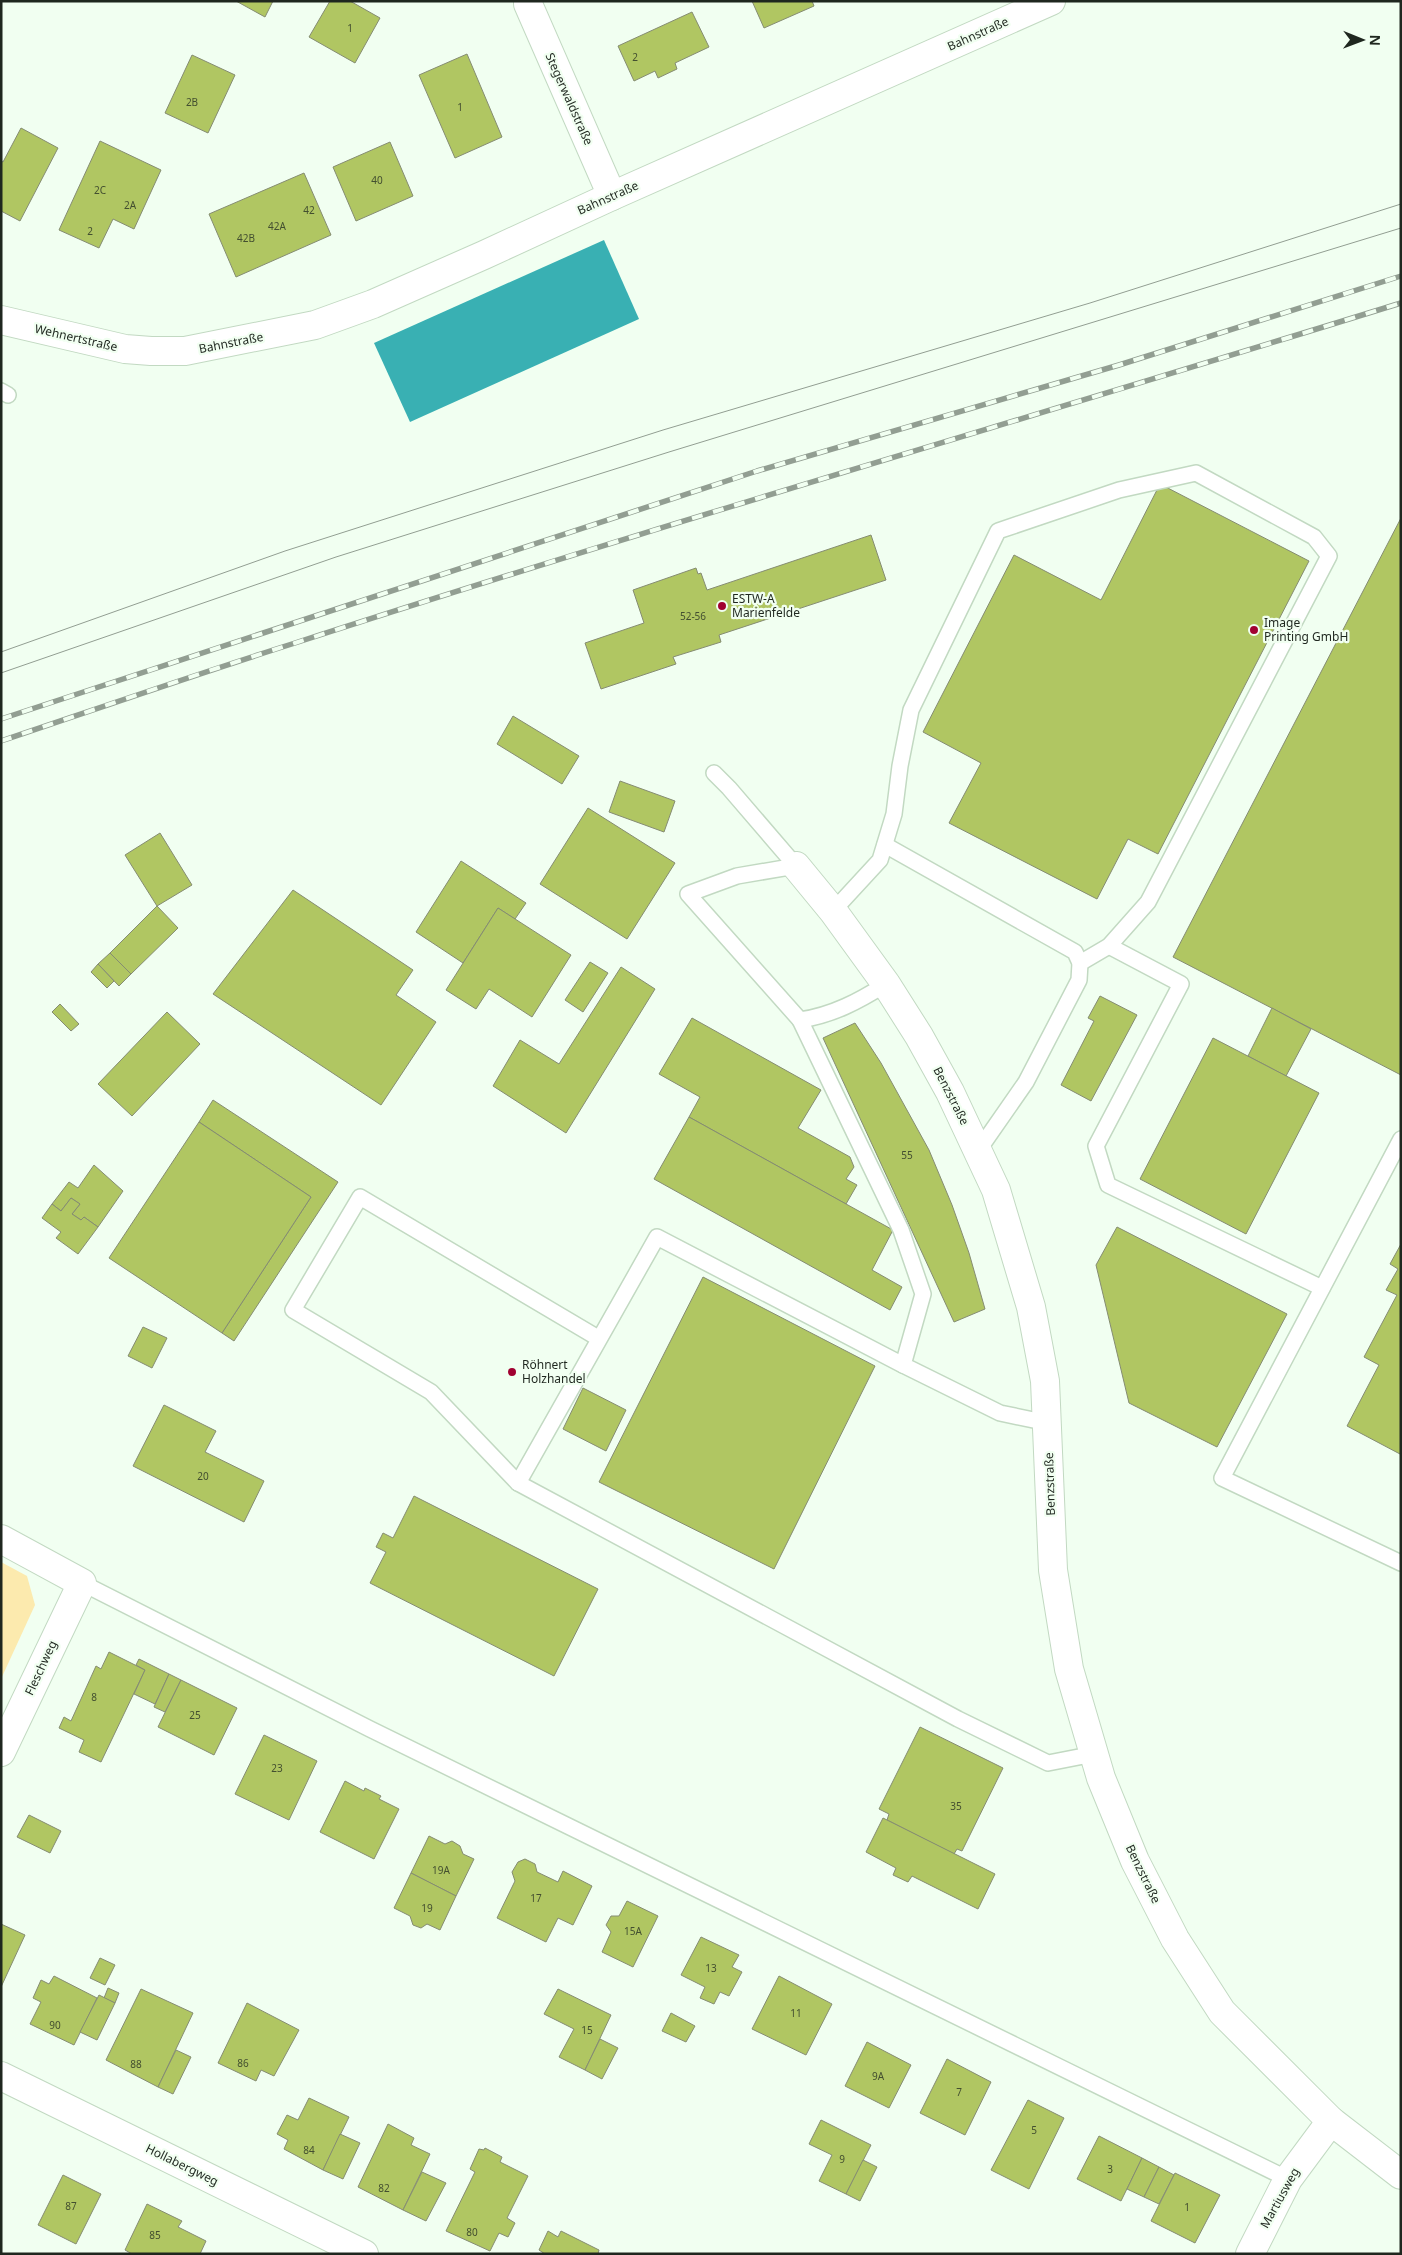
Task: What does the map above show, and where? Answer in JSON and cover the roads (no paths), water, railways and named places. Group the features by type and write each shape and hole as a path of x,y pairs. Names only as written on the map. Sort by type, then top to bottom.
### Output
{"street":[{"name":"Bahnstraße","path":"151,351 184,351 315,326 382,300 1052,1"},
{"name":"Stegerwaldstraße","path":"522,2 612,196"},
{"name":"Wehnertstraße","path":"1,320 126,349 151,351"},
{"name":"Benzstraße","path":"796,866 833,911 886,984 919,1036 950,1092 996,1190 1032,1307 1045,1381 1053,1570 1069,1669 1101,1778 1135,1861 1175,1939 1222,2012 1331,2121 1401,2175"},
{"path":"1,1539 82,1583"},
{"name":"Fleschweg","path":"1,1752 82,1583"},
{"name":"Hollabergweg","path":"1,2076 364,2254"},
{"name":"Martiusweg","path":"1250,2254 1288,2179 1331,2121"}],"lane":[{"path":"833,911 880,860 894,814 900,766 911,710 998,531 1119,490 1196,473 1314,537 1329,556 1148,902 1109,946 1080,964"},
{"name":"Benzstraße","path":"714,774 729,788 796,866"},
{"path":"885,845 1075,952 1080,964 1079,980 1026,1082 978,1151"},
{"path":"796,866 737,876 688,894 800,1020 901,1230 922,1294 903,1365"},
{"path":"1109,946 1181,984 1096,1146 1108,1185 1322,1288"},
{"path":"800,1020 818,1017 844,1008 886,984"},
{"path":"1401,1139 1222,1478 1401,1563"},
{"path":"598,1338 360,1197 293,1310 430,1392 518,1483 958,1719 1048,1764 1094,1754"},
{"path":"518,1483 598,1338 657,1237 903,1365 1000,1413 1048,1423"},
{"path":"82,1583 370,1729 1288,2179"}],"water":[{"path":"604,240 639,319 410,422 374,343"}],"tram line":[{"path":"1,652 285,551 663,430 1090,303 1401,204"},
{"path":"1,673 336,557 669,452 1401,228"}],"railway":[{"path":"1,719 757,471 1119,365 1401,276"},
{"path":"1,741 433,599 709,513 1401,303"}],"place":[{"name":"ESTW-A Marienfelde","path":"722,606"},
{"name":"Image Printing GmbH","path":"1254,630"},
{"name":"Röhnert Holzhandel","path":"512,1372"}]}
